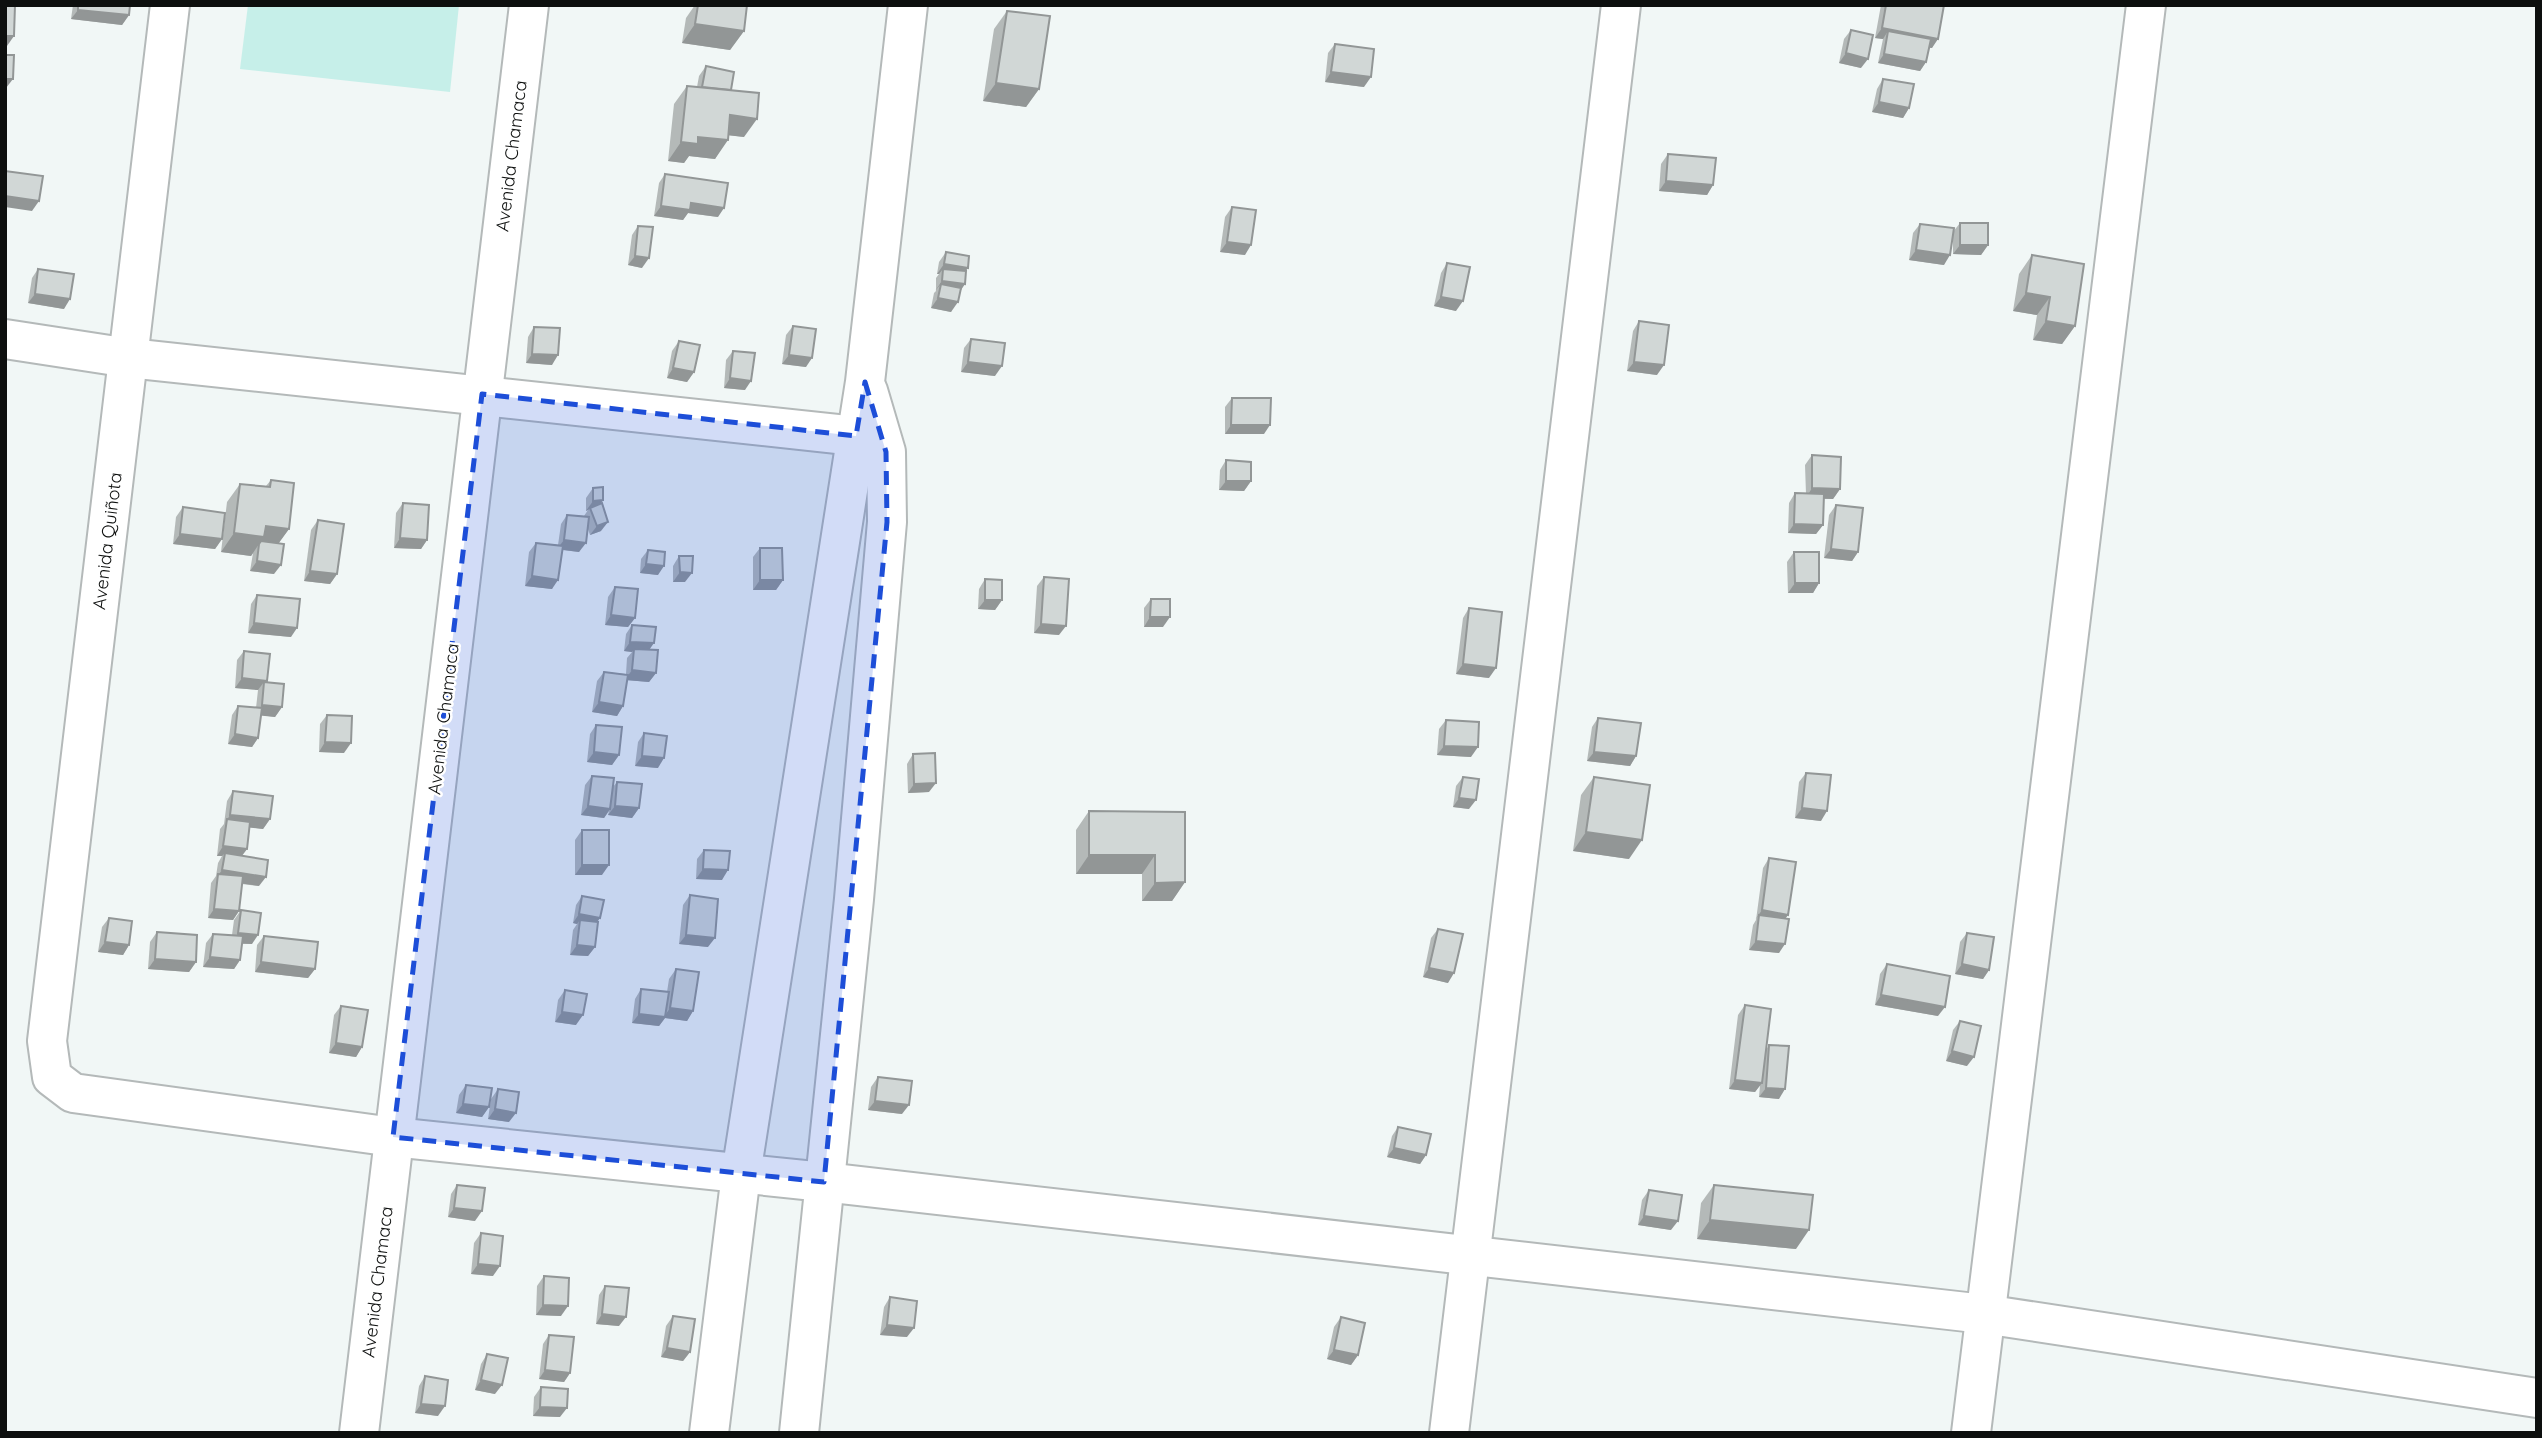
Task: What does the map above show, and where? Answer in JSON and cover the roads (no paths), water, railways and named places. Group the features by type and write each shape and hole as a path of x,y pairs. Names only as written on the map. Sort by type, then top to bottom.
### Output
{"street":[{"name":"Avenida Quiñota","path":"170,5 47,1041 52,1077 73,1093 393,1137"},
{"name":"Avenida Chamaca","path":"359,1433 529,5"},
{"path":"709,1433 741,1174 865,382 908,5"},
{"path":"1450,1433 1621,5"},
{"path":"1971,1433 2146,5"},
{"path":"5,340 130,358 856,436"},
{"path":"799,1433 854,899 887,522 886,452 865,382"},
{"path":"393,1137 824,1182 1984,1314 2537,1398"}]}
